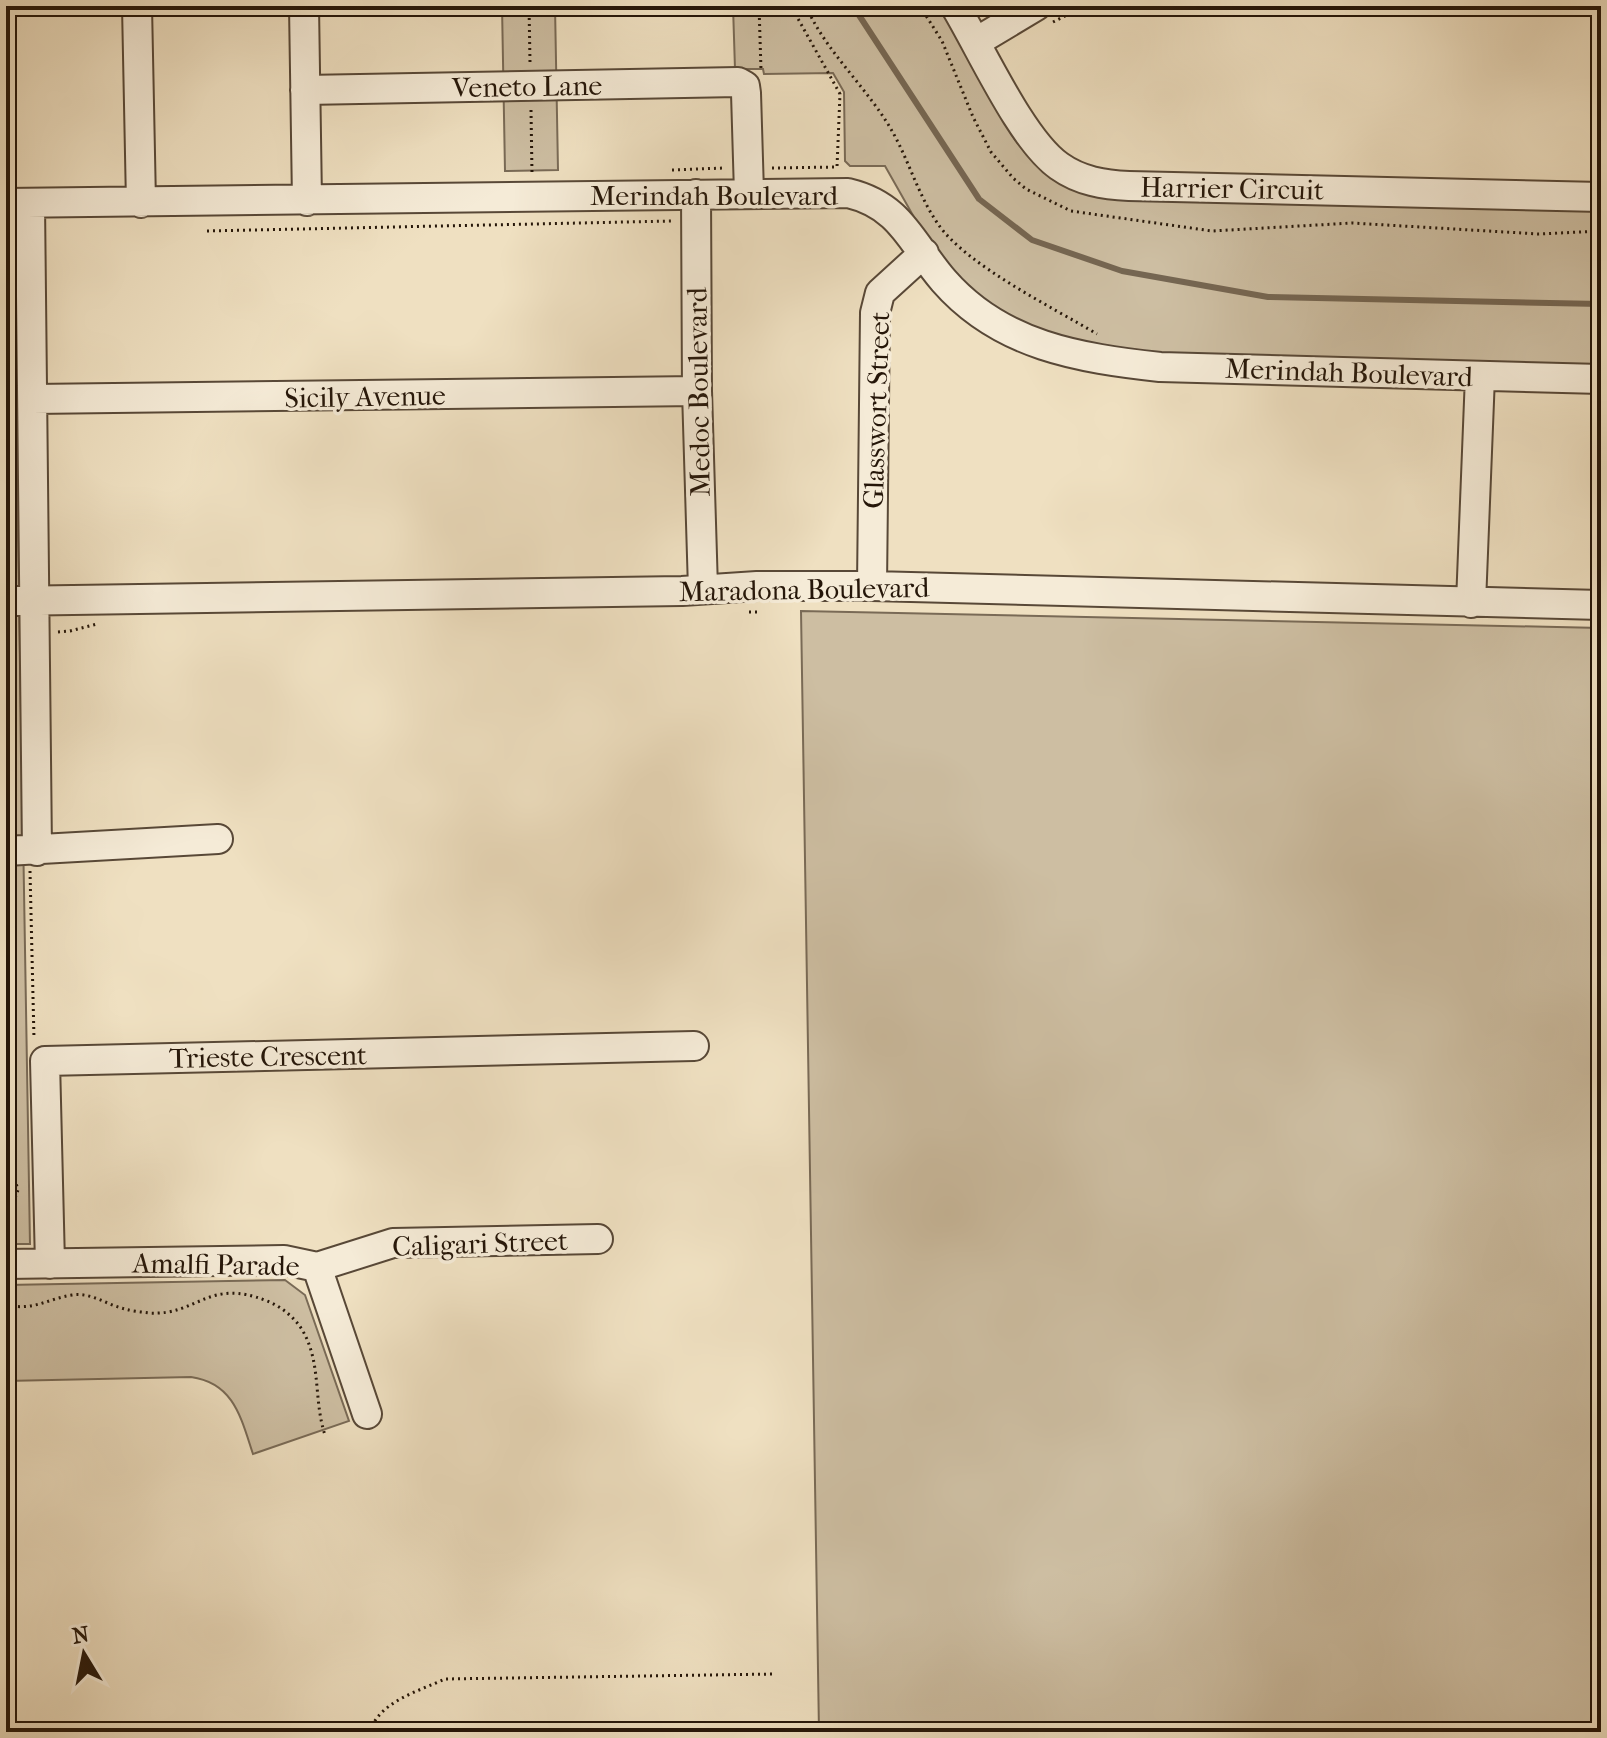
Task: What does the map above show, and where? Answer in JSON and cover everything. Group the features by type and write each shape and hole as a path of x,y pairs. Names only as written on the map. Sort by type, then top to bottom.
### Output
{"street":[{"path":"137,6 141,203"},
{"path":"304,6 307,201"},
{"name":"Harrier Circuit","path":"955,6 1025,129 1041,150 1060,167 1082,179 1106,185 1601,197"},
{"path":"976,42 1036,6"},
{"name":"Veneto Lane","path":"305,90 738,82 746,89"},
{"path":"746,89 749,193"},
{"name":"Merindah Boulevard","path":"18,203 830,192 867,198 882,206 903,224 944,281 993,322 1027,340 1062,353 1160,367 1601,379"},
{"name":"Medoc Boulevard","path":"696,194 697,391 703,589"},
{"path":"18,203 33,399 37,851"},
{"name":"Glasswort Street","path":"872,586 875,313 880,293 924,253"},
{"path":"1471,603 1480,376"},
{"name":"Sicily Avenue","path":"33,399 697,391"},
{"name":"Maradona Boulevard","path":"6,601 872,586 1601,605"},
{"path":"6,851 218,839"},
{"name":"Trieste Crescent","path":"45,1061 694,1046"},
{"path":"45,1061 50,1264"},
{"name":"Caligari Street","path":"317,1267 393,1243 598,1239"},
{"name":"Amalfi Parade","path":"6,1264 284,1260 317,1267 367,1414"}],"path":[{"path":"746,89 761,84 759,6"},
{"path":"764,168 837,167 840,94 791,6"},
{"path":"806,6 849,73 885,119 936,222 953,244 1097,334"},
{"path":"207,231 673,221 673,236"},
{"path":"37,851 29,872 32,1036 45,1061"},
{"path":"6,1150 18,1190 6,1224"},
{"path":"7,1305 40,1306 71,1295 84,1295 122,1309 154,1313 180,1308 223,1292 248,1293 273,1304 300,1327 316,1362 318,1414 325,1435"},
{"path":"6,1299 6,1332"},
{"path":"370,1732 373,1720 398,1700 445,1679 775,1674"}],"shaded area":[{"path":"6,6 9,6 30,1244 6,1244"},
{"path":"502,6 555,6 558,170 505,171"},
{"path":"733,6 940,6 1025,153 1057,181 1096,196 1113,199 1601,210 1601,367 1090,353 990,308 953,273 919,226 885,166 850,166 845,161 844,92 833,73 764,74 763,69 735,69"},
{"path":"801,611 1601,628 1601,1732 819,1732"},
{"path":"285,1280 305,1295 349,1421 253,1454 234,1404 217,1386 206,1381 191,1377 6,1381 6,1285"}],"waterway":[{"path":"853,6 979,199 1032,240 1122,271 1268,297 1601,304"}]}
